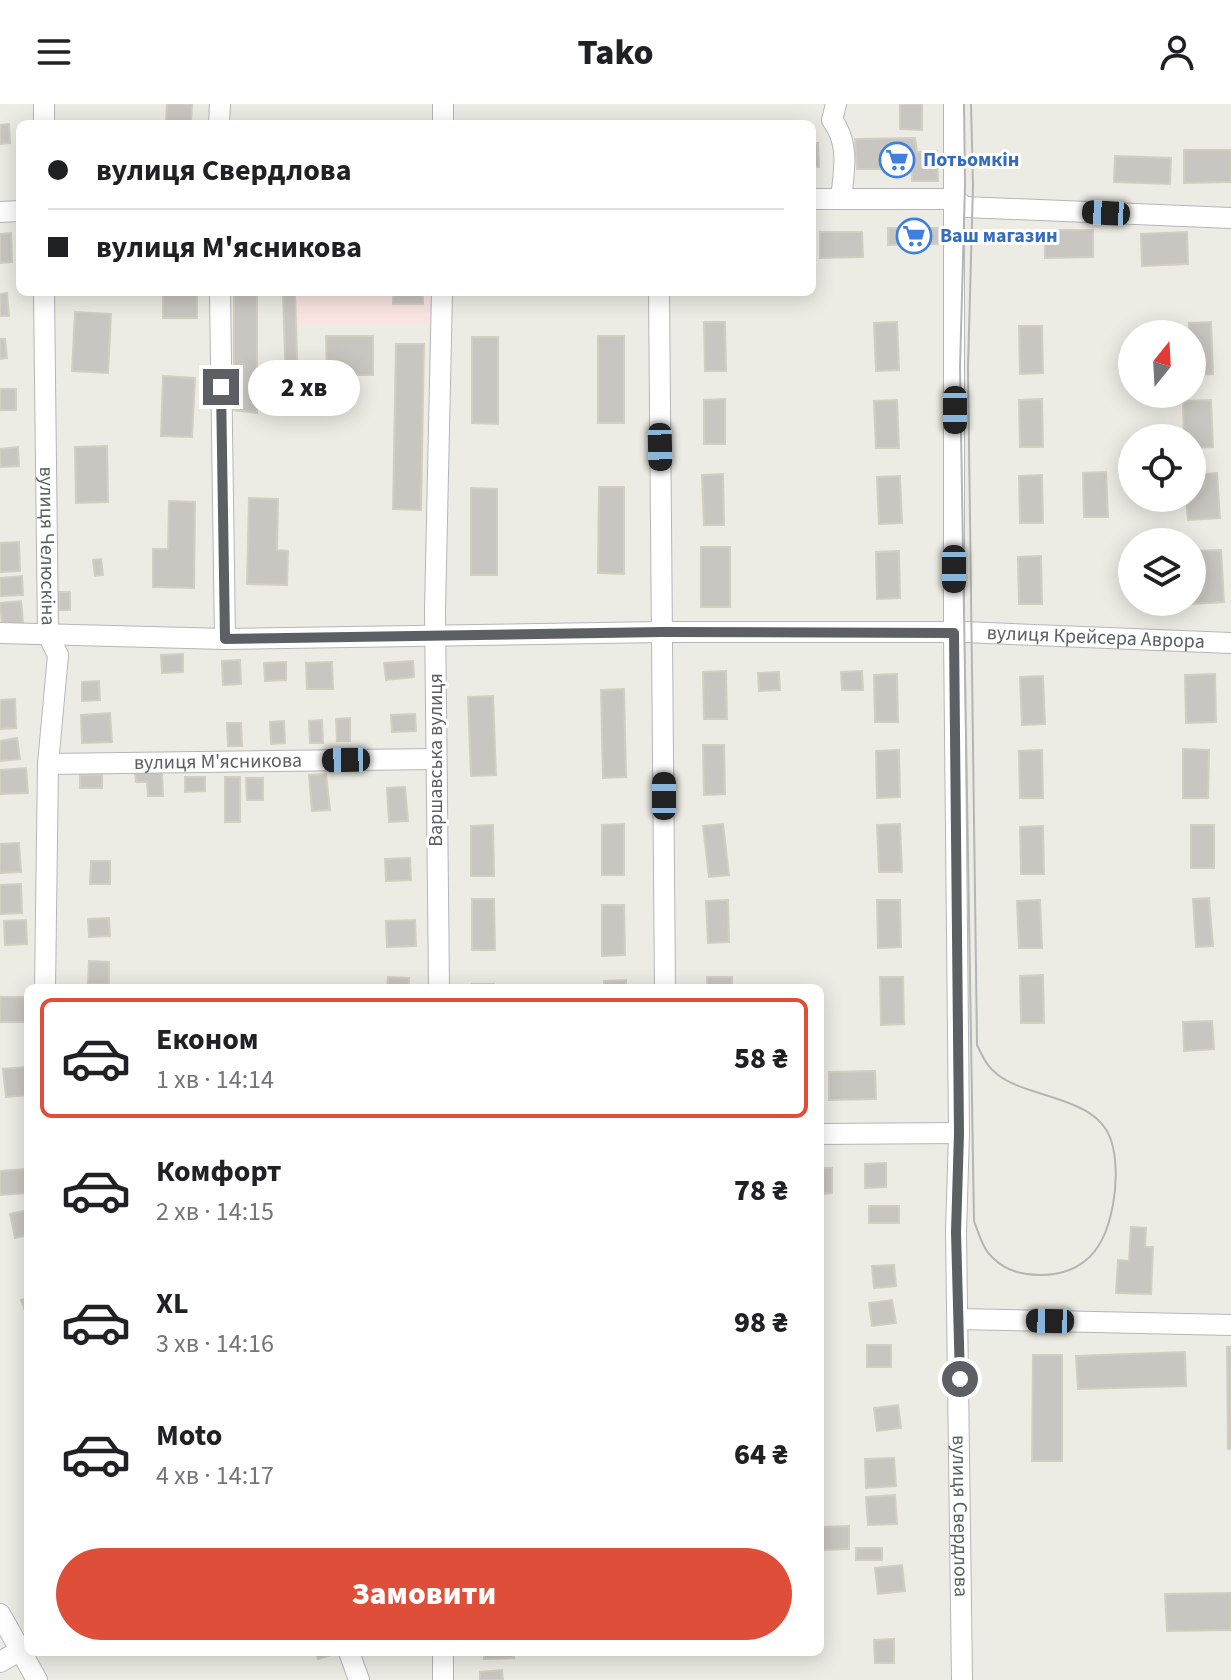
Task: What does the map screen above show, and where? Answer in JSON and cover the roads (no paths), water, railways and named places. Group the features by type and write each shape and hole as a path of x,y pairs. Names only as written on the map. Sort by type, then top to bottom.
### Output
{"street":[{"path":"836,104 832,120 842,133 845,161 841,199"},
{"name":"вулиця Свердлова","path":"954,104 954,633 959,1133 956,1232 962,1680"},
{"path":"816,199 955,199 965,207 1231,218 1231,229"},
{"name":"вулиця Челюскіна","path":"44,296 48,635 58,655 48,764 45,984"},
{"path":"220,296 225,639"},
{"name":"Варшавська вулиця","path":"439,984 435,637 442,296"},
{"path":"659,296 665,984"},
{"name":"вулиця Крейсера Аврора","path":"0,633 225,639 662,632 954,633 1231,643"},
{"name":"вулиця М'ясникова","path":"48,764 435,759"},
{"path":"824,1134 959,1133"},
{"path":"959,1319 1231,1325"},
{"path":"0,1614 24,1656"},
{"path":"0,1662 21,1650"},
{"path":"24,1656 37,1680"},
{"path":"350,1656 359,1680"},
{"path":"443,1656 443,1680"}],"tram line":[{"path":"964,104 960,368 974,1221 982,1242 994,1259 1014,1271 1039,1275 1064,1272 1085,1261 1095,1251 1109,1222 1116,1170 1111,1140 1092,1115 1077,1106 1011,1083 988,1065 977,1045 968,368 973,186 971,104"}],"place":[{"name":"Потьомкін","path":"897,160"},
{"name":"Ваш магазин","path":"914,236"}]}
